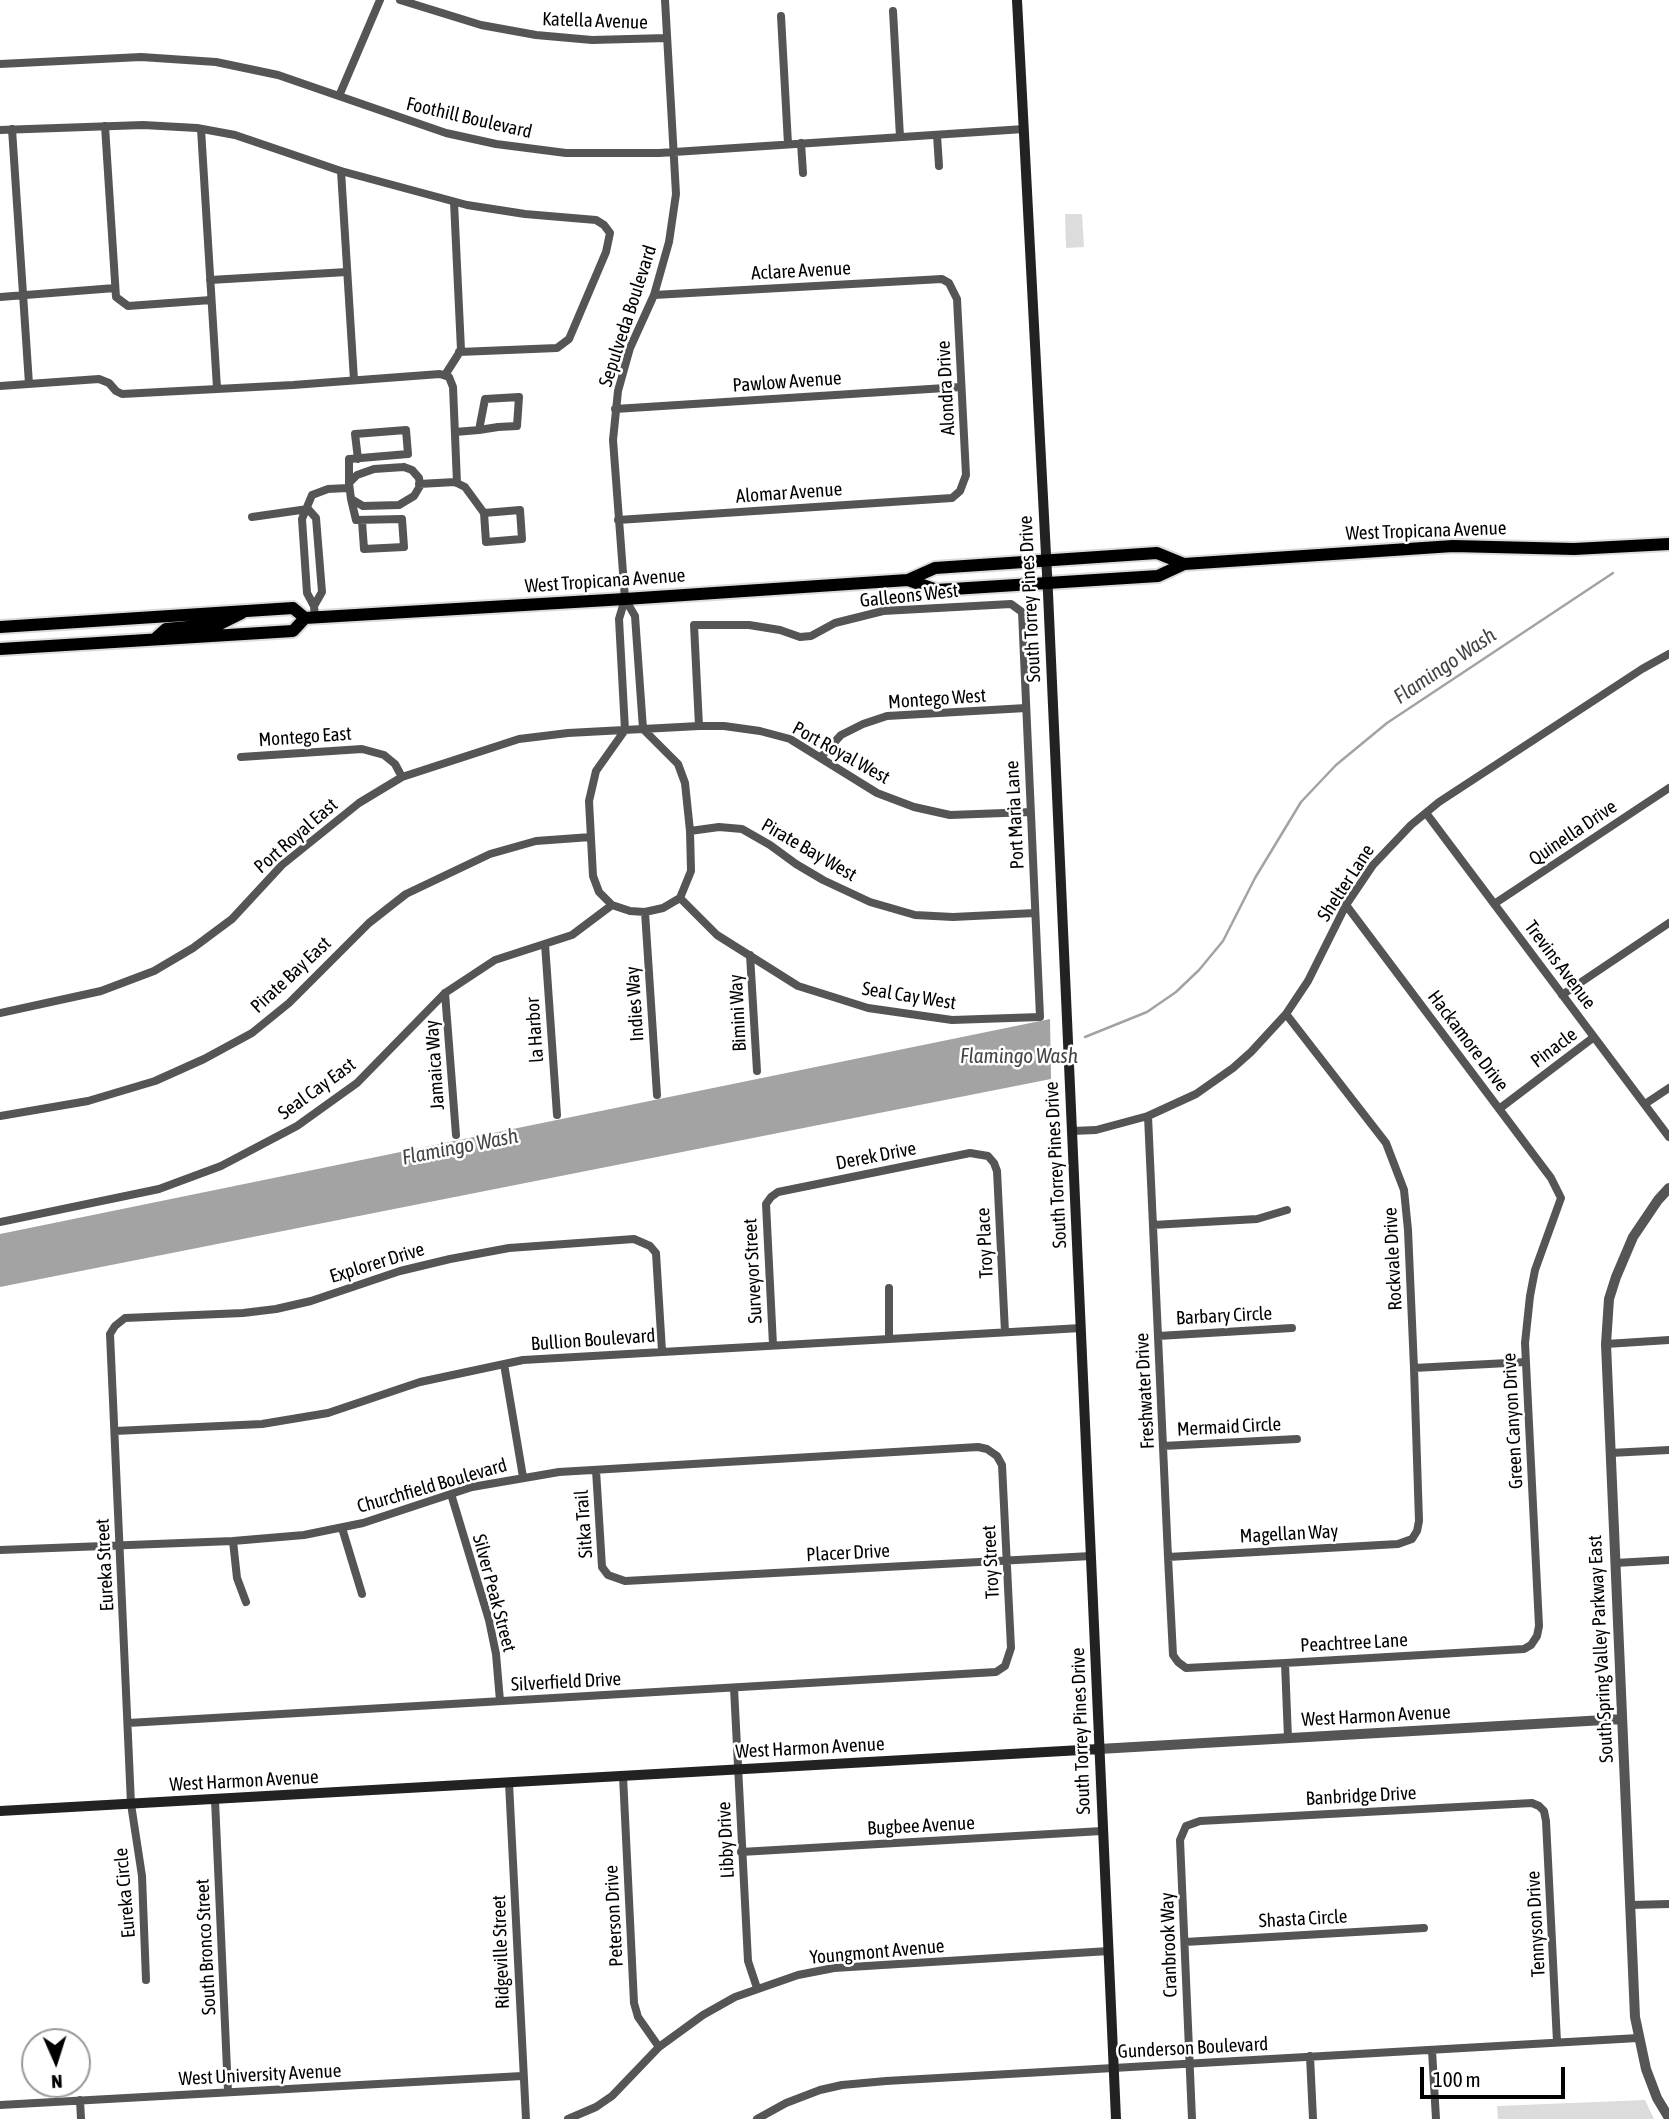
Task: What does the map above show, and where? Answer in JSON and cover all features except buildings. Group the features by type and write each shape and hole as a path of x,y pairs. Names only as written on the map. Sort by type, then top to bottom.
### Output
{"main road":[{"name":"South Torrey Pines Drive","path":"1017,0 1046,561 1116,2119"},
{"name":"West Tropicana Avenue","path":"908,580 937,590 1158,576 1184,564 1453,546 1574,549 1669,544"},
{"name":"West Tropicana Avenue","path":"0,627 293,608 312,614 625,599 908,580 935,568 1157,554 1184,564"},
{"path":"155,639 166,629 220,624 245,611"},
{"name":"West Tropicana Avenue","path":"0,649 293,631 312,614"},
{"name":"West Harmon Avenue","path":"0,1811 1099,1749"}],"street":[{"path":"339,96 380,0"},
{"name":"Katella Avenue","path":"400,0 481,25 536,35 592,40 667,38"},
{"name":"Sepulveda Boulevard","path":"629,730 619,619 625,599 613,440 618,391 630,348 654,295 669,242 676,194 665,0"},
{"path":"893,11 900,137"},
{"path":"781,16 788,144"},
{"name":"Foothill Boulevard","path":"0,64 141,57 204,61 278,75 421,126 496,145 589,154 675,152 1024,129"},
{"path":"0,130 144,125 201,129 235,135 341,171 454,202 525,214 596,220 604,225 610,233 606,252 569,339 556,348 459,352"},
{"path":"105,126 116,297 128,306 211,300"},
{"path":"12,129 29,384"},
{"path":"201,129 217,388"},
{"path":"937,135 939,166"},
{"path":"802,143 803,173"},
{"path":"341,171 354,380"},
{"path":"445,375 459,352 454,202"},
{"path":"210,280 347,272"},
{"name":"Aclare Avenue","path":"654,295 942,279 950,283"},
{"name":"Alondra Drive","path":"950,283 957,299 966,474 960,491"},
{"path":"0,297 115,288"},
{"path":"0,386 99,379 109,383 122,394 445,375 449,377 453,387 457,483"},
{"name":"Pawlow Avenue","path":"615,409 961,387"},
{"path":"455,432 479,430 517,426 519,397 485,399 479,430"},
{"path":"358,458 355,434 406,430 408,454 349,460 348,485 356,520 362,522 402,519 404,547 364,549 362,522"},
{"path":"312,614 307,593 302,519 312,495 348,485 357,475 374,469 404,467 419,478 414,496 399,505 363,506 351,499"},
{"path":"419,484 457,483 465,486 484,513 486,542 522,539 520,510 484,513"},
{"name":"Alomar Avenue","path":"618,520 952,498 960,491"},
{"path":"252,517 308,509"},
{"path":"308,509 316,518 322,592 312,614"},
{"name":"Sepulveda Boulevard","path":"625,599 635,616 643,729"},
{"name":"Galleons West","path":"699,726 694,625 749,625 780,630 800,637 811,636 835,622 883,611 1011,604 1022,612"},
{"name":"Port Maria Lane","path":"1022,612 1040,1017"},
{"name":"Shelter Lane","path":"1072,1131 1096,1130 1148,1116 1196,1094 1233,1068 1286,1014 1308,981 1346,905 1373,865 1410,825 1586,706 1669,654"},
{"name":"Montego West","path":"821,757 841,735 887,716 1026,708"},
{"name":"Port Royal West","path":"629,730 724,726 760,731 790,739 877,793 914,807 950,815 1031,812"},
{"path":"629,730 596,771 589,801 593,876 599,892 612,905 630,911 645,912 663,908 680,898 691,871 685,783 678,764 643,729"},
{"name":"Port Royal East","path":"0,1013 101,992 154,971 232,919 282,865 322,830 402,777 519,739 629,730"},
{"name":"Montego East","path":"241,757 362,749 384,755 395,764 402,777"},
{"name":"Quinella Drive","path":"1494,904 1669,788"},
{"name":"Trevins Avenue","path":"1426,813 1669,1137"},
{"name":"Pirate Bay West","path":"690,831 719,827 742,829 823,880 870,902 915,915 953,917 1035,913"},
{"name":"Pirate Bay East","path":"0,1116 88,1101 155,1082 204,1059 251,1033 289,1003 369,923 406,894 491,854 536,841 591,837"},
{"name":"Seal Cay West","path":"680,898 717,935 798,986 868,1009 952,1020 1040,1017"},
{"name":"Seal Cay East","path":"0,1222 159,1189 221,1166 297,1126 357,1083 445,993 495,960 572,935 612,905"},
{"name":"Hackamore Drive","path":"1346,905 1551,1178 1561,1198"},
{"name":"Indies Way","path":"645,912 657,1095"},
{"path":"1562,995 1669,923"},
{"name":"la Harbor","path":"545,944 557,1115"},
{"name":"Bimini Way","path":"751,955 757,1071"},
{"name":"Jamaica Way","path":"445,993 456,1135"},
{"name":"Rockvale Drive","path":"1286,1014 1386,1143 1397,1168 1407,1208 1419,1521 1412,1538"},
{"name":"Pinacle","path":"1499,1109 1594,1037"},
{"path":"1645,1104 1669,1088"},
{"name":"Freshwater Drive","path":"1148,1116 1173,1655 1178,1662"},
{"name":"Derek Drive","path":"771,1197 778,1192 958,1155 979,1153 988,1156"},
{"name":"Troy Place","path":"988,1156 997,1171 1005,1332"},
{"name":"South Spring Valley Parkway East","path":"1669,1188 1633,1237 1616,1277 1609,1299 1606,1344 1635,2017 1646,2069 1657,2098 1669,2118"},
{"name":"Surveyor Street","path":"771,1197 766,1204 772,1345"},
{"name":"Green Canyon Drive","path":"1531,1644 1537,1636 1539,1626 1525,1343 1535,1270 1561,1198"},
{"path":"1153,1225 1256,1219 1287,1210"},
{"name":"Explorer Drive","path":"115,1326 125,1318 276,1309 400,1271 509,1248 634,1239 650,1246 656,1253 662,1351"},
{"path":"888,1338 889,1288"},
{"name":"Eureka Street","path":"115,1326 110,1334 131,1804"},
{"name":"Bullion Boulevard","path":"115,1431 262,1424 328,1413 420,1382 523,1360 1081,1328"},
{"name":"Barbary Circle","path":"1158,1336 1292,1328"},
{"path":"1606,1344 1669,1340"},
{"path":"1414,1368 1526,1362"},
{"path":"504,1364 523,1477"},
{"name":"Mermaid Circle","path":"1163,1446 1297,1439"},
{"name":"Churchfield Boulevard","path":"0,1550 233,1541 304,1535 342,1528 472,1487 523,1477 596,1470 978,1447 997,1456"},
{"path":"1610,1453 1669,1450"},
{"name":"Troy Street","path":"997,1456 1002,1465 1011,1648 1005,1666"},
{"name":"Sitka Trail","path":"596,1470 602,1567 608,1574"},
{"name":"Silver Peak Street","path":"451,1494 489,1620 496,1654 500,1701"},
{"path":"342,1528 362,1594"},
{"name":"Magellan Way","path":"1168,1557 1398,1544 1412,1538"},
{"path":"233,1541 237,1578 246,1602"},
{"name":"Placer Drive","path":"608,1574 625,1581 1091,1556"},
{"path":"1615,1563 1669,1559"},
{"name":"Peachtree Lane","path":"1178,1662 1186,1668 1285,1663 1524,1649 1531,1644"},
{"path":"1285,1663 1288,1738"},
{"name":"Silverfield Drive","path":"128,1723 985,1674 996,1672 1005,1666"},
{"name":"Libby Drive","path":"734,1688 748,1961 757,1988"},
{"name":"West Harmon Avenue","path":"1099,1749 1622,1719"},
{"name":"Peterson Drive","path":"623,1776 634,2003 638,2017 659,2047"},
{"name":"Ridgeville Street","path":"509,1783 526,2119"},
{"name":"South Bronco Street","path":"215,1800 228,2092"},
{"name":"Banbridge Drive","path":"1186,1826 1200,1821 1532,1803 1539,1806"},
{"name":"Eureka Circle","path":"131,1804 142,1876 146,1980"},
{"name":"Tennyson Drive","path":"1539,1806 1544,1811 1546,1821 1557,2042"},
{"name":"Cranbrook Way","path":"1186,1826 1180,1840 1192,2119"},
{"name":"Bugbee Avenue","path":"741,1852 1102,1831"},
{"path":"1630,1905 1669,1903"},
{"name":"Shasta Circle","path":"1185,1942 1424,1928"},
{"name":"Youngmont Avenue","path":"568,2119 596,2107 612,2096 659,2047 703,2015 757,1988 798,1975 834,1968 1109,1951"},
{"name":"Gunderson Boulevard","path":"757,2119 786,2103 842,2085 1638,2038"},
{"path":"1432,2050 1436,2119"},
{"path":"1310,2056 1313,2119"},
{"name":"West University Avenue","path":"0,2105 522,2076"},
{"path":"80,2100 81,2119"}],"shaded area":[{"path":"1065,214 1082,214 1084,247 1066,248"},
{"path":"1645,2100 1654,2119 1498,2119 1497,2106"}],"water":[{"name":"Flamingo Wash","path":"1050,1019 1051,1079 0,1287 0,1234"}],"waterway":[{"name":"Flamingo Wash","path":"1085,1037 1147,1012 1176,992 1199,970 1223,941 1255,878 1301,802 1336,765 1387,723 1613,573"}]}
